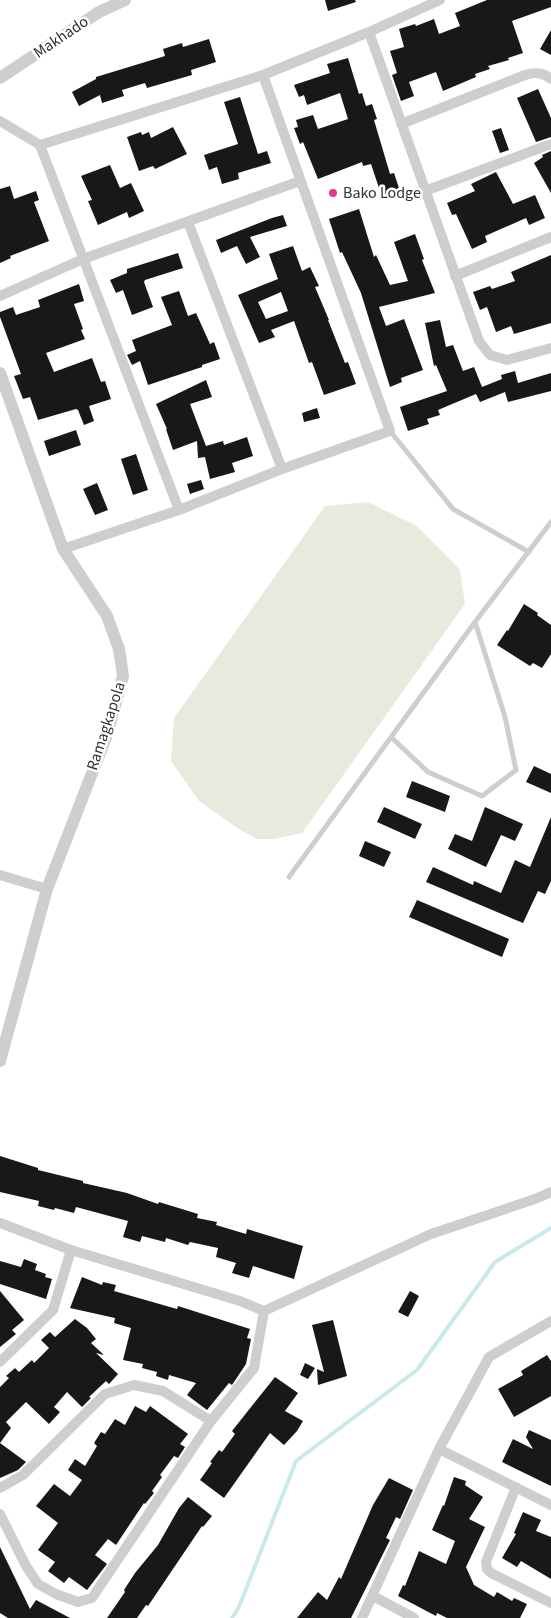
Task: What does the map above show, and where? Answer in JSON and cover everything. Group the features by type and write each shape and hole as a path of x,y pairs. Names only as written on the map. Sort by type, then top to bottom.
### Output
{"street":[{"name":"Makhado","path":"0,78 101,9 125,0"},
{"path":"40,145 263,75 369,32 440,0"},
{"path":"369,32 479,341 490,355 507,360 551,348"},
{"path":"402,124 525,75 538,73 546,75 551,79"},
{"path":"63,549 179,510 282,469 390,431 263,75"},
{"path":"0,121 40,145 179,510"},
{"path":"426,191 551,144"},
{"path":"0,296 83,259 300,181"},
{"path":"188,222 282,469"},
{"path":"455,276 551,237"},
{"name":"Ramagkapola","path":"0,373 63,549 107,616 119,649 123,676 108,732 46,889 0,1061"},
{"path":"0,875 46,889"},
{"path":"0,1223 71,1250 240,1301 264,1311 431,1234 551,1192"},
{"path":"0,1362 53,1310 71,1250"},
{"path":"0,1514 26,1566 38,1584 56,1594 78,1602 92,1598 211,1421 254,1368 264,1311"},
{"path":"362,1618 439,1448 489,1357 551,1321"},
{"path":"0,1488 23,1475 105,1394 134,1384 163,1391 211,1421"},
{"path":"439,1448 551,1506"},
{"path":"516,1488 486,1562 487,1569 491,1573 551,1603"},
{"path":"373,1596 414,1618"}],"lane":[{"path":"390,431 453,509 529,552"},
{"path":"289,877 475,622 551,522"},
{"path":"391,737 428,772 482,796 516,770 506,717 475,622"}],"shaded area":[{"path":"368,502 417,526 460,570 465,604 302,833 274,839 257,839 237,828 199,801 171,761 174,718 325,506"}],"building":[{"path":"325,0 355,0 356,2 328,11"},
{"path":"487,0 551,0 551,7 512,21 523,53 508,58 509,60 488,66 490,69 475,74 476,77 443,91 436,72 409,82 414,96 401,101 392,75 397,73 390,51 404,47 399,29 415,24 416,26 434,19 439,34 460,26 455,13"},
{"path":"551,30 551,55 540,49"},
{"path":"209,39 216,62 191,70 192,75 147,88 145,83 122,90 124,96 102,103 100,95 79,106 72,92 96,79 96,77 165,56 163,49 182,43 183,47"},
{"path":"348,58 359,94 362,93 366,106 372,104 377,119 374,120 390,174 394,173 400,191 382,197 371,164 363,166 362,162 318,179 303,142 300,144 294,128 298,127 296,120 313,115 318,129 348,119 340,93 307,105 304,95 299,97 294,85 330,73 327,64"},
{"path":"538,89 551,118 551,137 536,142 517,98"},
{"path":"240,97 258,154 267,151 271,163 238,173 239,179 222,184 217,167 209,170 204,155 238,144 224,102"},
{"path":"173,127 187,154 155,169 153,166 139,171 127,137 141,132 142,135 149,132 151,138"},
{"path":"501,128 509,150 500,153 492,131"},
{"path":"551,151 551,193 534,163 543,157 542,155"},
{"path":"110,165 120,188 131,183 144,211 129,218 127,212 98,225 88,201 92,200 81,176"},
{"path":"496,172 513,204 535,195 545,218 529,225 526,218 485,236 487,242 472,249 456,214 452,215 447,203 475,191 471,184"},
{"path":"10,186 14,199 36,191 39,200 34,202 49,241 10,256 11,258 0,263 0,189"},
{"path":"359,209 374,257 376,255 390,285 408,281 394,242 415,234 424,259 422,260 435,293 379,307 386,326 404,319 423,370 401,378 402,382 390,387 361,293 342,252 340,253 329,219"},
{"path":"283,215 287,226 250,237 260,257 246,264 237,246 221,253 216,240"},
{"path":"293,246 302,271 310,267 319,286 315,287 345,363 348,362 356,384 324,395 312,362 309,363 294,321 271,330 275,337 259,343 238,295 278,279 269,254","holes":["281,292 288,311 266,319 258,302"]},
{"path":"178,253 183,268 145,280 144,282 153,307 132,315 123,290 116,293 110,280 127,273 127,269"},
{"path":"551,255 551,323 514,334 511,326 496,332 487,307 480,310 473,292 490,286 492,289 515,281 511,272"},
{"path":"79,284 84,301 74,304 85,339 46,353 54,372 92,358 101,382 105,381 111,399 89,406 94,421 84,425 76,409 38,420 30,397 23,399 14,376 21,374 0,317 0,312 13,307 16,315 40,307 38,300"},
{"path":"179,291 188,316 196,313 210,344 214,342 220,359 148,385 140,361 132,365 127,355 136,351 132,340 172,325 161,297"},
{"path":"440,320 446,347 453,345 463,371 474,367 482,387 502,379 501,375 515,371 518,383 551,373 551,391 508,402 505,392 480,402 476,394 438,410 440,415 427,419 429,424 408,431 400,407 447,391 436,365 434,366 425,323"},
{"path":"206,380 212,397 190,404 206,446 223,441 224,445 247,437 253,456 232,463 235,472 210,479 205,457 198,458 197,441 173,450 167,429 156,404"},
{"path":"317,408 320,418 304,422 302,413"},
{"path":"76,430 81,445 49,456 44,441"},
{"path":"136,454 148,490 133,495 121,459"},
{"path":"201,480 204,489 190,494 187,484"},
{"path":"97,483 108,510 95,515 83,489"},
{"path":"524,604 551,625 551,654 542,668 533,663 530,666 497,645"},
{"path":"534,766 551,774 551,793 526,782"},
{"path":"412,781 450,796 445,812 406,797"},
{"path":"384,807 422,824 415,839 377,822"},
{"path":"485,807 523,824 515,841 501,835 486,867 448,849 455,834 472,841"},
{"path":"551,817 551,881 545,894 538,891 523,923 426,882 433,867 473,885 474,881 501,893 515,860 530,867"},
{"path":"365,841 391,852 384,867 359,856"},
{"path":"417,900 509,939 502,957 409,917"},
{"path":"0,1156 38,1168 38,1170 198,1214 197,1218 217,1222 216,1225 246,1234 247,1229 303,1246 294,1279 253,1266 249,1278 232,1273 236,1263 216,1257 218,1248 190,1242 188,1245 166,1238 165,1242 142,1236 140,1242 123,1237 128,1221 76,1207 74,1213 55,1208 54,1210 38,1206 39,1201 0,1192"},
{"path":"24,1259 37,1264 35,1270 46,1274 45,1277 52,1279 46,1299 0,1284 0,1261 21,1267"},
{"path":"82,1277 102,1285 103,1282 116,1285 114,1291 177,1309 178,1306 250,1329 247,1338 251,1339 246,1364 232,1385 229,1383 207,1410 187,1395 196,1383 169,1375 168,1380 156,1376 157,1372 142,1368 143,1364 123,1360 131,1328 114,1323 115,1318 70,1308"},
{"path":"0,1291 24,1320 12,1330 16,1334 0,1347"},
{"path":"410,1291 419,1296 408,1317 398,1312"},
{"path":"75,1319 87,1328 96,1339 91,1343 104,1355 96,1353 118,1374 109,1384 106,1381 89,1397 91,1398 82,1407 67,1392 54,1407 60,1412 49,1424 26,1402 6,1422 11,1428 0,1443 0,1387 9,1378 6,1376 15,1368 19,1372 32,1360 34,1363 49,1348 41,1340 50,1332 55,1337"},
{"path":"333,1320 347,1376 318,1385 317,1369 324,1372 312,1325"},
{"path":"547,1355 551,1361 551,1396 514,1417 498,1389 523,1375 521,1371"},
{"path":"305,1363 315,1368 308,1379 300,1375"},
{"path":"275,1377 298,1393 285,1411 303,1421 297,1431 284,1445 270,1433 224,1498 200,1480 219,1450 222,1452 235,1434 232,1431"},
{"path":"135,1406 146,1412 150,1406 188,1434 180,1444 185,1447 178,1458 174,1456 160,1475 162,1477 152,1491 154,1493 144,1503 116,1545 108,1539 95,1555 107,1564 87,1590 69,1577 64,1583 48,1571 55,1562 38,1550 58,1523 36,1506 54,1484 70,1496 82,1480 68,1470 75,1459 85,1466 97,1446 94,1443 101,1432 105,1434 115,1419 125,1425"},
{"path":"529,1430 551,1440 551,1486 502,1462 513,1439 533,1449 526,1437"},
{"path":"0,1443 26,1462 18,1470 0,1478"},
{"path":"454,1477 466,1481 465,1485 483,1497 469,1519 485,1527 466,1567 474,1585 494,1597 497,1592 512,1601 514,1598 527,1604 520,1618 447,1618 437,1613 436,1616 398,1596 403,1585 405,1586 419,1551 446,1564 455,1541 432,1530 444,1506"},
{"path":"389,1478 413,1490 400,1519 396,1517 386,1538 390,1540 351,1618 297,1618 318,1592 327,1600 339,1577 341,1579 373,1505"},
{"path":"188,1497 212,1516 202,1526 148,1606 146,1605 137,1618 107,1618 125,1592 124,1590 135,1573 158,1545 179,1508"},
{"path":"523,1512 541,1520 536,1531 551,1537 551,1579 521,1561 517,1567 502,1558 516,1534 514,1533"},
{"path":"0,1547 30,1609 36,1600 70,1618 8,1618 0,1613"}],"waterway":[{"path":"232,1618 239,1607 296,1461 417,1370 495,1262 551,1228"}],"place":[{"name":"Bako Lodge","path":"333,193"}]}
